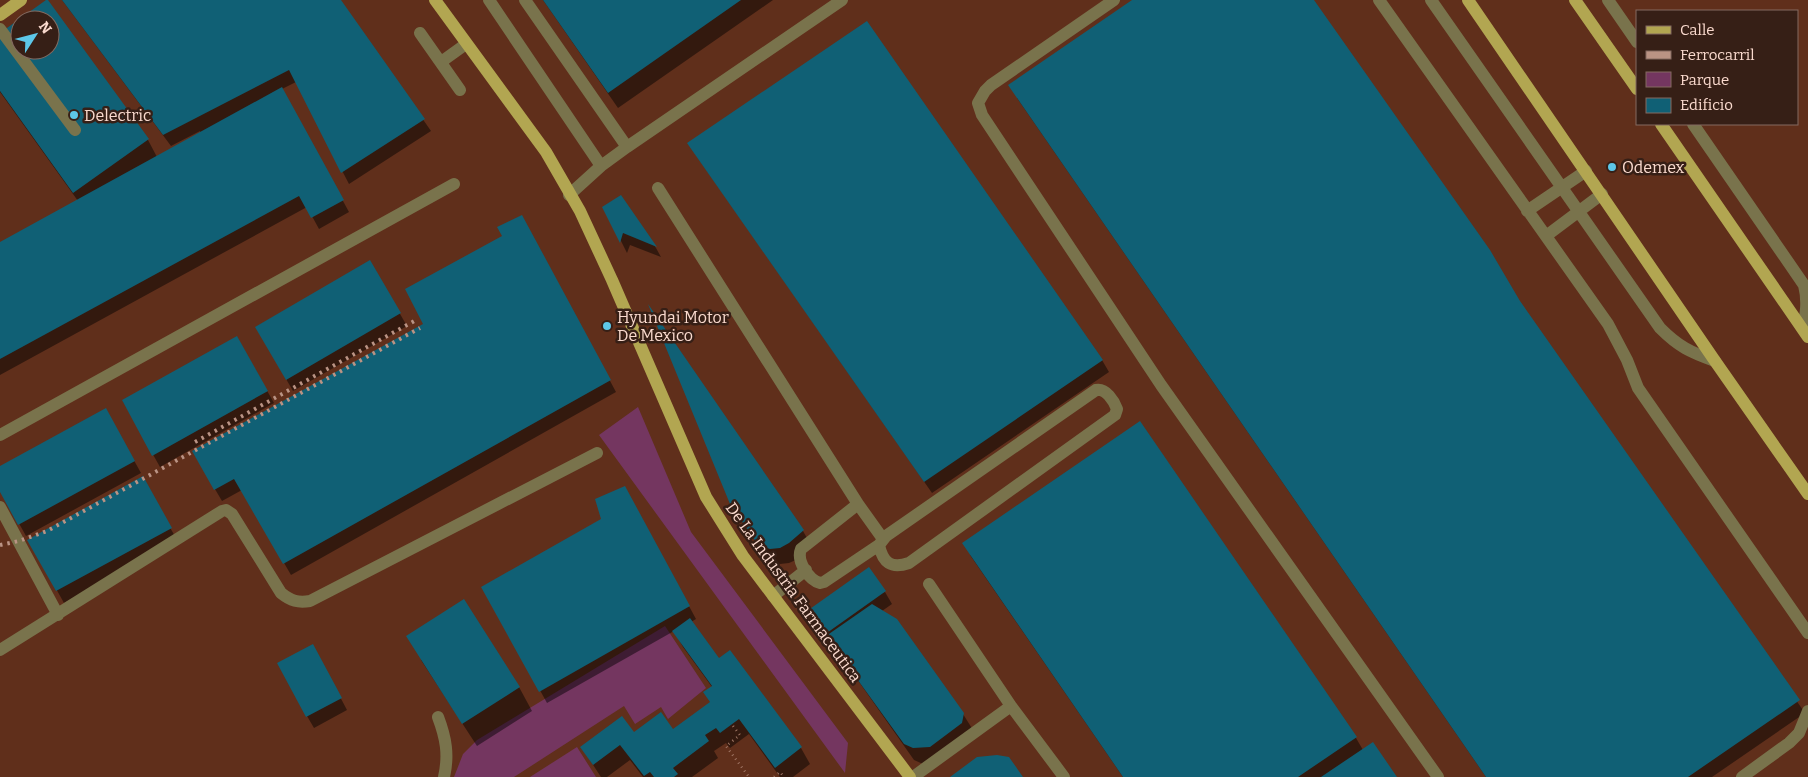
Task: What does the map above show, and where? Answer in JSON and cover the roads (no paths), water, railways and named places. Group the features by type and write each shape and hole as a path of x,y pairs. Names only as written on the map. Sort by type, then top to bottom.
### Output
{"main road":[{"path":"0,15 21,0"},
{"name":"De La Industria Farmaceutica","path":"435,0 546,152 569,195 580,211 606,266 706,497 743,556 912,777"},
{"path":"1468,0 1715,362 1808,494"},
{"path":"1575,0 1636,88"},
{"path":"1662,125 1805,333"}],"street":[{"path":"489,0 601,166"},
{"path":"525,0 627,147"},
{"path":"569,195 601,166 627,147 842,0"},
{"path":"1114,0 991,85 978,103 982,115 1161,385 1438,777"},
{"path":"1379,0 1608,324 1627,360 1638,388 1808,633"},
{"path":"1431,0 1660,328 1676,344 1715,362"},
{"path":"1608,0 1636,41"},
{"path":"0,30 75,130"},
{"path":"420,33 460,90"},
{"path":"442,62 466,44"},
{"path":"1694,125 1804,285 1808,295 1805,333"},
{"path":"1527,211 1586,171"},
{"path":"0,435 454,184"},
{"path":"658,188 858,504 881,542 881,555 888,563 896,566 909,563 1115,415 1117,410 1105,392 1096,390 881,542 820,583 816,582 806,570 799,557 802,549 858,504"},
{"path":"1546,236 1602,194"},
{"path":"0,650 226,510 232,514 281,593 296,602 310,601 596,452"},
{"path":"0,507 58,615"},
{"path":"773,596 806,570"},
{"path":"929,584 1012,706 1064,777"},
{"path":"912,777 1012,706"},
{"path":"1742,777 1789,743 1799,732 1808,711"},
{"path":"438,717 447,743 447,764 444,777"}],"railway":[{"path":"195,442 416,320"},
{"path":"0,545 19,541 47,531 420,328"}],"place":[{"name":"Delectric","path":"74,115"},
{"name":"Odemex","path":"1612,167"},
{"name":"Hyundai Motor De Mexico","path":"607,326"}]}
